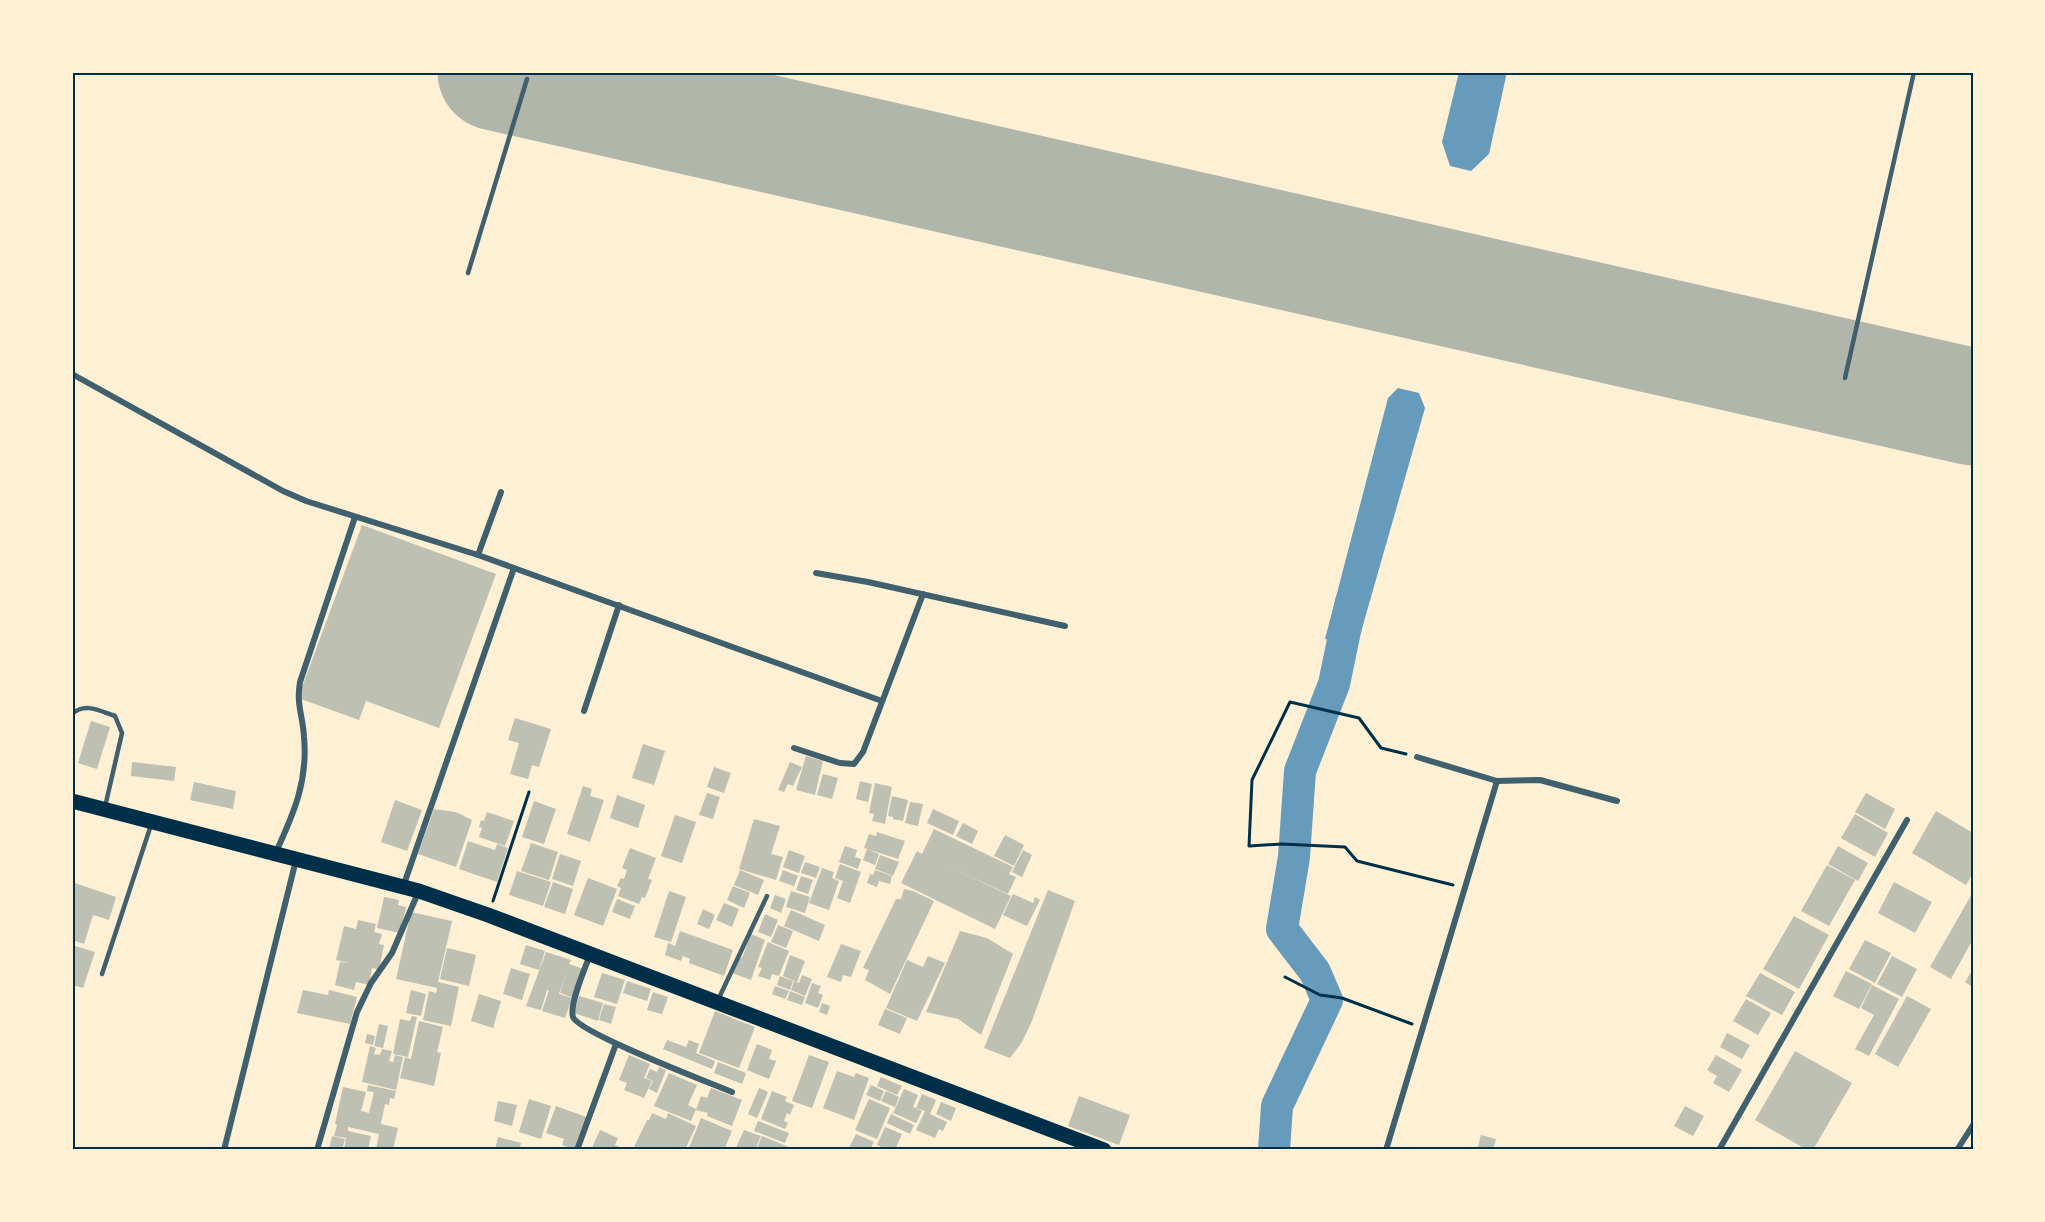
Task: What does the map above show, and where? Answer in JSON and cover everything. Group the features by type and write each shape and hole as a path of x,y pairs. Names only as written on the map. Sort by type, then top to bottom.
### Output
{"main road":[{"path":"72,801 419,891 591,953 1081,1146 1104,1150"}],"street":[{"path":"72,374 282,491 355,517 478,555 882,701"},
{"path":"478,555 501,492"},
{"path":"275,854 301,792 305,763 304,734 298,708 300,682 355,517"},
{"path":"403,887 514,568"},
{"path":"816,573 868,582 1065,626"},
{"path":"794,748 840,763 855,764 863,752 923,594"},
{"path":"584,711 619,605"},
{"path":"1417,757 1497,781 1540,780 1617,801"},
{"path":"1386,1150 1497,781"},
{"path":"1719,1150 1907,820"},
{"path":"225,1150 296,860"},
{"path":"317,1150 357,1012 371,983 392,953 419,891"},
{"path":"591,953 574,1003 572,1014 576,1023 616,1044 732,1092"},
{"path":"577,1150 616,1044"},
{"path":"1957,1150 1973,1125"}],"lane":[{"path":"1845,378 1914,72"},
{"path":"468,273 527,79"},
{"path":"72,714 86,706 115,716 119,723 122,733 104,810"},
{"path":"102,974 152,823"},
{"path":"717,1002 767,896"}],"path":[{"path":"1417,757 1381,748 1359,718 1290,702 1252,780 1249,846 1282,844 1345,847 1357,861 1464,888"},
{"path":"488,915 529,792"},
{"path":"1285,977 1320,995 1342,998 1423,1027"}],"water":[{"path":"1459,72 1507,72 1489,154 1471,171 1450,166 1442,142"},
{"path":"1398,388 1419,393 1425,408 1357,646 1325,639 1388,398"}],"building":[{"path":"362,525 496,574 439,728 366,701 359,720 298,698"},
{"path":"515,718 551,729 539,767 532,765 528,779 510,774 519,743 508,740"},
{"path":"91,721 110,727 97,769 78,763"},
{"path":"643,744 665,751 654,785 632,778"},
{"path":"806,756 823,761 815,795 796,790"},
{"path":"132,762 176,767 174,781 131,776"},
{"path":"790,762 802,767 793,786 788,784 784,792 778,790"},
{"path":"714,767 731,773 724,793 707,787"},
{"path":"823,774 838,778 832,799 817,795"},
{"path":"860,781 872,784 868,802 856,799"},
{"path":"194,782 236,791 233,809 190,800"},
{"path":"875,783 892,787 885,824 872,821 874,814 869,813"},
{"path":"583,786 592,789 590,796 604,800 590,842 567,834"},
{"path":"707,793 720,797 713,819 699,815"},
{"path":"1866,793 1895,809 1885,829 1855,812"},
{"path":"617,795 645,805 638,828 610,818"},
{"path":"892,796 908,800 903,821 888,816"},
{"path":"395,800 422,810 407,851 381,842"},
{"path":"534,801 556,809 544,844 522,837"},
{"path":"910,802 923,804 918,826 905,823"},
{"path":"434,809 456,812 472,820 456,867 418,854"},
{"path":"933,809 959,821 953,835 927,823"},
{"path":"1936,811 1973,833 1973,873 1966,885 1912,853"},
{"path":"487,812 514,821 505,846 479,837 482,828 479,827 481,820 484,821"},
{"path":"1855,814 1888,833 1875,857 1841,838"},
{"path":"675,815 696,822 682,863 661,856"},
{"path":"754,819 780,826 771,854 783,857 776,880 739,869"},
{"path":"963,823 978,831 972,844 956,836"},
{"path":"934,829 1013,867 1009,874 1016,877 1008,894 948,866 1011,896 995,929 901,883 917,851 922,854"},
{"path":"877,832 905,841 898,859 864,848 869,834 876,836"},
{"path":"1005,835 1024,845 1014,866 994,856"},
{"path":"468,841 495,850 497,844 508,848 497,882 459,869"},
{"path":"531,843 558,852 549,880 521,871"},
{"path":"845,846 857,850 855,857 861,859 858,869 839,862"},
{"path":"1838,846 1868,863 1858,881 1828,864"},
{"path":"630,848 656,858 648,879 652,880 645,898 642,897 639,904 618,896 621,888 617,886 621,878 624,879 627,870 622,868"},
{"path":"867,849 879,854 875,865 863,860"},
{"path":"789,850 805,856 799,873 783,867"},
{"path":"1023,850 1032,855 1022,877 1012,872"},
{"path":"560,854 581,861 573,886 552,879"},
{"path":"880,855 899,862 893,876 875,869"},
{"path":"805,862 820,867 816,878 801,873"},
{"path":"840,864 861,872 850,903 837,898 843,881 835,878"},
{"path":"1827,865 1855,880 1829,926 1801,911"},
{"path":"822,868 834,872 832,878 839,881 829,910 809,903"},
{"path":"740,870 764,880 758,895 734,885"},
{"path":"783,870 798,876 794,886 779,881"},
{"path":"875,870 892,876 890,884 879,881 877,887 867,883 870,874 873,875"},
{"path":"517,871 551,882 543,906 509,895"},
{"path":"801,876 813,880 808,894 796,890"},
{"path":"588,878 617,889 603,926 574,915"},
{"path":"72,882 116,897 109,920 93,915 84,944 72,940"},
{"path":"553,882 573,889 565,914 544,907"},
{"path":"1894,882 1932,902 1915,933 1878,913"},
{"path":"733,886 750,893 744,908 727,900"},
{"path":"904,889 934,901 890,994 865,980 869,970 863,968 896,899 901,899"},
{"path":"1048,890 1075,901 1032,1021 1022,1042 1010,1058 984,1048"},
{"path":"669,891 686,897 671,942 654,937"},
{"path":"791,891 810,897 805,913 786,907"},
{"path":"1973,892 1973,939 1951,979 1930,967"},
{"path":"1013,894 1033,903 1035,897 1040,900 1027,926 1003,915"},
{"path":"775,895 786,899 781,913 770,908"},
{"path":"384,897 399,900 398,905 406,907 400,933 377,928"},
{"path":"617,899 635,906 630,919 612,912"},
{"path":"724,903 739,909 732,927 716,920"},
{"path":"703,909 715,915 709,929 697,924"},
{"path":"791,910 825,925 819,941 784,926"},
{"path":"411,912 452,921 438,982 459,987 451,1026 423,1020 429,991 436,993 437,988 396,979"},
{"path":"765,914 778,920 771,937 758,932"},
{"path":"1794,916 1829,935 1799,989 1763,969"},
{"path":"358,920 376,924 374,932 382,934 379,944 384,945 379,970 372,968 369,985 356,982 354,990 335,985 340,962 349,963 336,960 344,926 356,929"},
{"path":"778,925 793,931 786,948 771,942"},
{"path":"680,931 733,950 724,976 689,963 690,959 683,956 681,961 665,955 668,943 675,946"},
{"path":"960,931 987,938 1013,954 981,1035 958,1019 926,1012"},
{"path":"751,934 765,940 751,980 732,973 739,956 742,958"},
{"path":"1865,940 1891,953 1875,983 1849,969"},
{"path":"768,942 789,951 779,976 772,974 770,980 758,976 762,968 758,967"},
{"path":"841,944 861,951 851,977 843,975 841,982 827,977"},
{"path":"72,945 95,952 83,988 72,985"},
{"path":"526,945 545,951 539,970 520,964"},
{"path":"447,948 476,955 469,986 440,979"},
{"path":"546,952 571,960 569,964 584,969 574,998 560,993 567,971 559,994 572,998 565,1018 542,1011 549,990 547,990 541,1010 526,1006"},
{"path":"790,955 805,961 797,982 783,976"},
{"path":"928,956 945,963 917,1021 886,1008 907,960 923,967"},
{"path":"1892,956 1917,969 1902,997 1877,984"},
{"path":"511,968 530,974 522,1000 503,994"},
{"path":"1973,969 1973,987 1965,982"},
{"path":"1846,971 1872,984 1859,1009 1833,996"},
{"path":"602,973 625,980 617,1004 594,997"},
{"path":"1760,973 1795,992 1782,1015 1746,996"},
{"path":"802,975 812,979 805,996 791,990 794,981 799,983"},
{"path":"780,976 793,981 790,990 777,985"},
{"path":"627,981 651,989 647,1001 623,993"},
{"path":"812,983 821,986 818,993 823,995 818,1008 805,1003"},
{"path":"1872,985 1899,999 1869,1056 1855,1049 1874,1015 1861,1008"},
{"path":"775,986 789,991 785,999 772,994"},
{"path":"303,990 328,995 329,990 357,997 350,1024 297,1013"},
{"path":"411,990 426,994 421,1016 406,1013"},
{"path":"790,991 805,997 802,1005 787,1000"},
{"path":"653,992 668,997 662,1014 647,1010"},
{"path":"479,994 501,1001 493,1028 471,1021"},
{"path":"579,996 603,1003 598,1021 574,1013"},
{"path":"1907,996 1931,1009 1898,1067 1875,1054"},
{"path":"1746,999 1771,1013 1758,1035 1733,1021"},
{"path":"822,1003 830,1006 827,1015 819,1012"},
{"path":"604,1004 616,1007 611,1024 599,1020"},
{"path":"885,1009 907,1018 900,1034 878,1025"},
{"path":"715,1011 755,1027 739,1068 699,1053"},
{"path":"412,1016 417,1017 408,1057 393,1054 400,1019 410,1021"},
{"path":"419,1021 443,1027 437,1052 441,1053 434,1086 400,1078 405,1057 411,1059"},
{"path":"379,1024 388,1026 383,1048 374,1046"},
{"path":"1727,1033 1750,1045 1742,1059 1720,1047"},
{"path":"367,1034 375,1036 373,1045 365,1043"},
{"path":"667,1040 686,1047 689,1040 699,1044 696,1053 715,1061 712,1069 663,1049"},
{"path":"757,1044 772,1050 769,1059 776,1061 769,1079 747,1070"},
{"path":"370,1046 376,1048 374,1054 380,1055 382,1049 392,1051 389,1061 393,1062 395,1055 403,1057 396,1090 362,1082"},
{"path":"1795,1051 1852,1083 1813,1150 1807,1150 1755,1120"},
{"path":"629,1055 650,1064 644,1078 652,1081 644,1098 624,1090 627,1083 619,1080"},
{"path":"809,1055 829,1062 812,1108 792,1101"},
{"path":"1716,1055 1742,1070 1729,1092 1713,1083 1717,1076 1707,1070"},
{"path":"718,1062 746,1073 742,1084 714,1073"},
{"path":"659,1067 666,1070 657,1093 649,1089 653,1081 646,1078 650,1069 657,1072"},
{"path":"837,1071 854,1077 856,1073 869,1078 854,1120 823,1108"},
{"path":"669,1073 697,1085 688,1105 696,1109 691,1121 654,1106"},
{"path":"881,1077 902,1086 897,1095 877,1086"},
{"path":"368,1085 396,1091 394,1099 390,1098 389,1105 385,1104 381,1124 398,1128 393,1150 376,1149 379,1134 348,1127 348,1131 371,1136 368,1150 344,1150 346,1138 334,1136 343,1087 366,1092 361,1111 369,1113 374,1092 367,1091"},
{"path":"871,1085 884,1091 880,1101 866,1095"},
{"path":"711,1088 742,1100 732,1126 707,1116 708,1113 696,1110 701,1096 707,1098"},
{"path":"759,1088 768,1092 757,1118 748,1114"},
{"path":"904,1089 918,1095 913,1107 922,1111 916,1123 893,1113"},
{"path":"772,1091 787,1097 785,1101 794,1105 790,1115 787,1113 784,1121 788,1123 785,1129 761,1119"},
{"path":"886,1091 899,1097 895,1107 881,1101"},
{"path":"922,1094 936,1100 930,1114 947,1122 943,1131 939,1129 935,1138 916,1130 925,1111 916,1108"},
{"path":"1079,1096 1130,1115 1119,1145 1068,1126"},
{"path":"529,1099 551,1106 541,1139 519,1132"},
{"path":"869,1099 890,1108 877,1139 855,1130"},
{"path":"498,1101 517,1105 512,1126 494,1121"},
{"path":"941,1102 956,1108 951,1121 936,1114"},
{"path":"556,1106 589,1118 577,1150 562,1145 564,1139 546,1133"},
{"path":"1685,1106 1704,1116 1693,1136 1674,1126"},
{"path":"652,1113 666,1119 668,1113 696,1126 685,1150 641,1150 634,1147"},
{"path":"891,1114 914,1125 910,1134 887,1123"},
{"path":"701,1118 732,1131 724,1150 688,1150"},
{"path":"758,1121 789,1133 785,1143 754,1131"},
{"path":"885,1127 902,1134 895,1150 888,1150 877,1145"},
{"path":"600,1130 618,1138 615,1145 626,1150 591,1150"},
{"path":"744,1130 761,1136 755,1150 735,1150"},
{"path":"856,1134 874,1142 870,1150 848,1150"},
{"path":"1481,1135 1496,1139 1493,1150 1477,1150"},
{"path":"332,1136 345,1139 342,1150 329,1150"},
{"path":"762,1136 789,1147 788,1150 756,1150"},
{"path":"498,1137 521,1143 519,1150 495,1150"}],"waterway":[{"path":"1274,1150 1277,1106 1327,1000 1315,972 1282,929 1294,857 1300,771 1334,684 1351,602"}],"runway":[{"path":"496,72 1973,407"}]}
